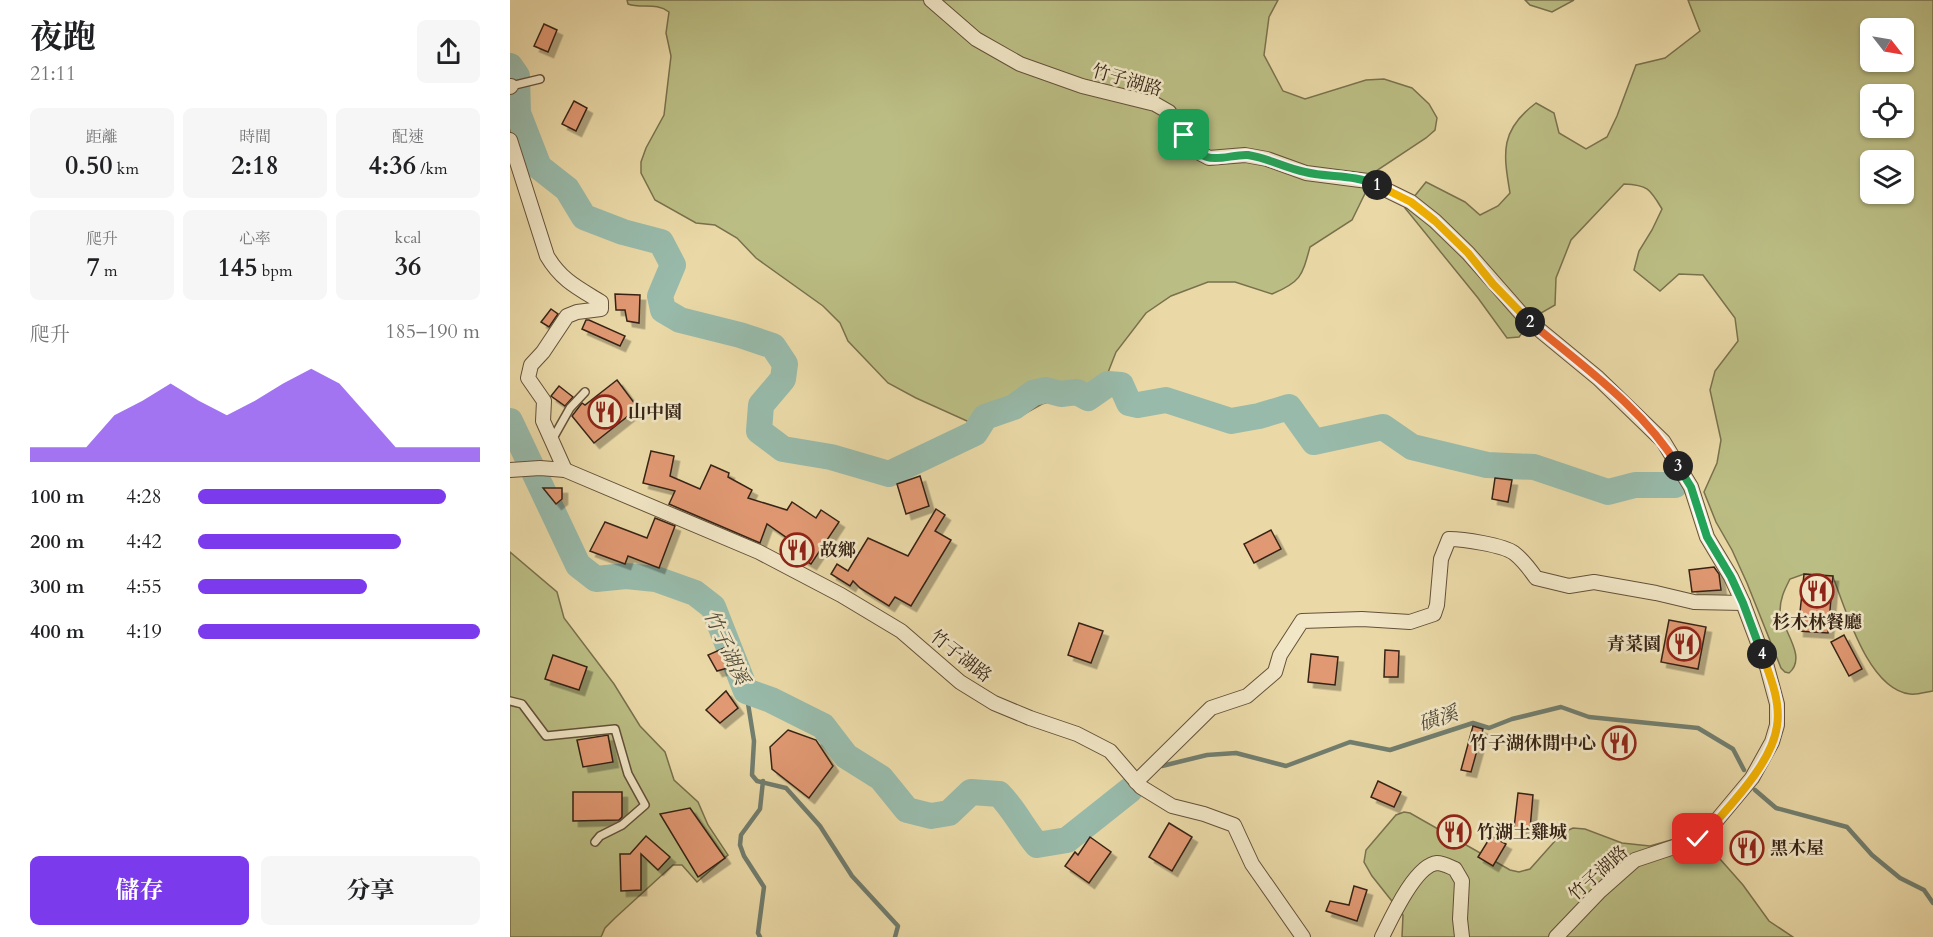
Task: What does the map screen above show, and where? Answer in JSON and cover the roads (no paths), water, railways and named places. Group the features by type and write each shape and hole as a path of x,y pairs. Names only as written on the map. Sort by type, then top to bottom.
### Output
{"street":[{"name":"竹子湖路","path":"931,0 976,39 1020,64 1082,86 1155,104 1169,112 1194,150 1209,158 1245,155 1267,159 1306,173 1368,181 1411,202 1435,221 1468,253 1525,318 1598,378 1663,441 1691,487 1707,537 1731,577 1743,603 1767,667 1777,704 1777,725 1772,742 1752,778 1707,832 1698,839 1635,860 1600,891 1556,937"},
{"path":"510,140 547,256 562,278 601,302 601,309 577,312 567,316 543,352 531,365 528,378 544,401 543,421 565,470"},
{"name":"竹子湖路","path":"517,470 540,468 565,470 759,552 901,631 960,682 994,703 1077,734 1110,751 1136,782 1172,806 1234,825 1252,864 1303,937"},
{"path":"1136,782 1211,708 1247,696 1275,672 1280,655 1302,621 1362,619 1410,622 1434,614 1437,605 1441,559 1449,539 1464,539 1511,551 1525,562 1536,578 1569,586 1594,582 1694,602 1743,603"},
{"path":"1382,937 1394,910 1425,868 1437,863 1455,869 1462,880 1460,920 1462,937"}],"lane":[{"path":"515,85 540,79"},
{"path":"552,440 570,408 585,392"},
{"path":"510,701 522,704 546,736 615,729 628,774 645,805 622,825 600,836 595,842"}],"waterway":[{"path":"510,66 517,76 518,113 539,167 567,189 584,217 623,232 661,242 673,265 660,296 663,310 680,320 773,346 785,364 783,379 761,405 759,431 783,449 831,457 889,474 975,433 985,417 1014,407 1033,393 1046,390 1061,394 1077,392 1088,398 1108,384 1121,385 1129,403 1138,405 1166,400 1231,421 1289,407 1314,442 1383,427 1412,447 1487,465 1534,467 1608,492 1635,485 1675,485"},
{"name":"竹子湖溪","path":"510,421 578,565 596,579 626,576 656,579 695,593 713,607 746,691 771,700 823,726 846,756 881,778 907,810 931,816 949,813 971,792 999,794 1037,845 1067,840 1130,790"},
{"path":"746,691 754,741 752,775 757,781 786,788 820,826 852,876 898,926 895,937"},
{"name":"磺溪","path":"1162,766 1207,755 1236,753 1286,766 1350,742 1390,750 1473,723 1489,728 1512,719 1561,707 1589,717 1698,728 1733,749 1744,770"},
{"path":"760,937 758,933 764,887 744,856 740,845 741,835 760,809 763,781"},
{"name":"磺溪","path":"1755,790 1776,808 1847,827 1872,855 1900,878 1924,890 1933,903"}],"place":[{"name":"山中園","path":"605,412"},
{"name":"故鄉","path":"797,550"},
{"name":"杉木林餐廳","path":"1817,591"},
{"name":"青菜園","path":"1684,644"},
{"name":"竹子湖休閒中心","path":"1619,743"},
{"name":"竹湖土雞城","path":"1454,832"},
{"name":"黑木屋","path":"1747,848"}]}
